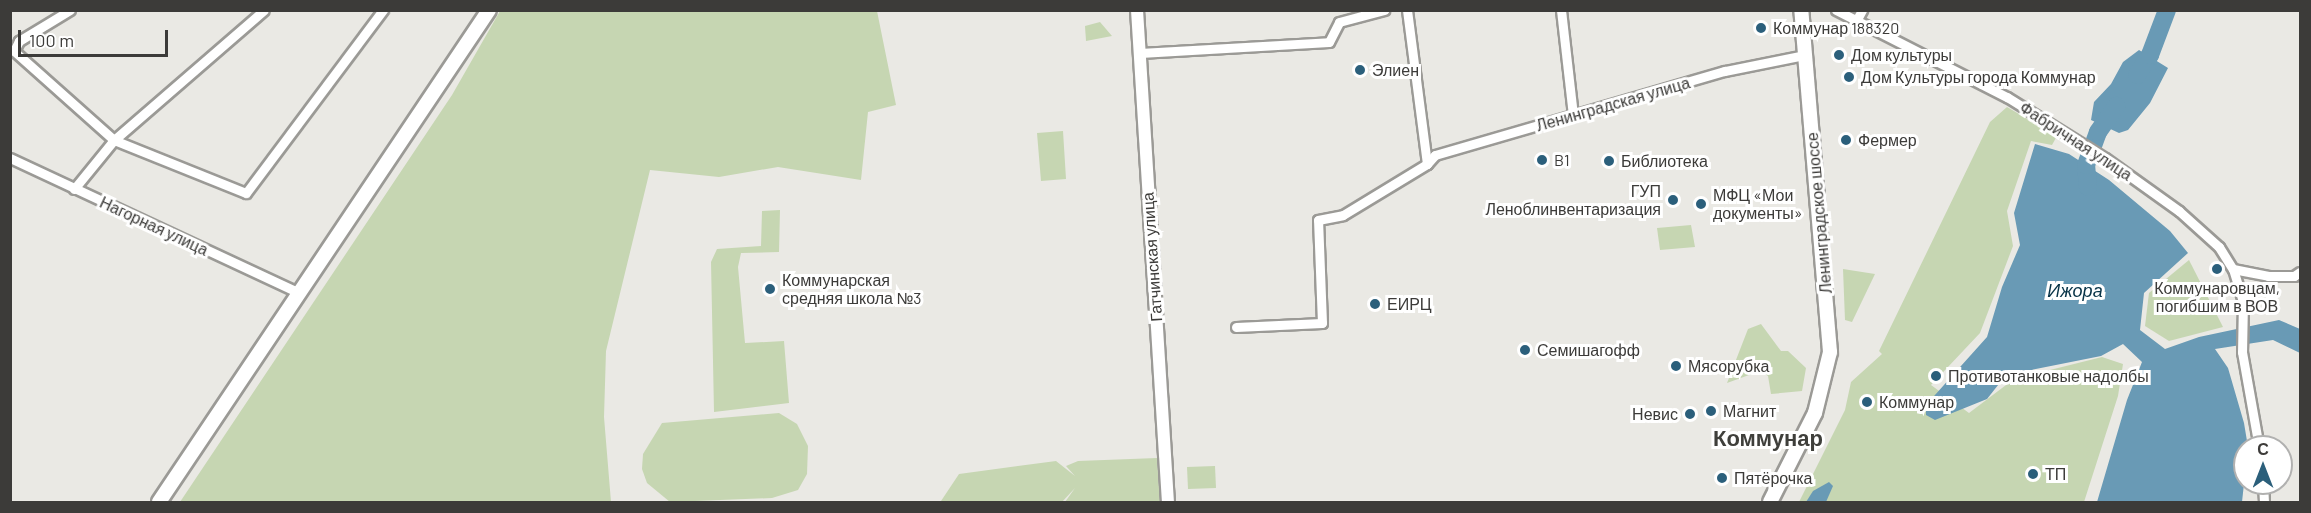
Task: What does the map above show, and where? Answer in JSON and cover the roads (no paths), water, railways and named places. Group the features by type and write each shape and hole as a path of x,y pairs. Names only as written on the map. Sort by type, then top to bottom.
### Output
{"main road":[{"path":"159,502 489,10"},
{"name":"Ленинградское шоссе","path":"1770,502 1815,413 1828,373 1830,335 1801,10"}],"street":[{"path":"70,10 19,41 14,51 114,140 246,193 383,10"},
{"path":"74,189 114,140 264,10"},
{"name":"Гатчинская улица","path":"1137,10 1168,502"},
{"path":"1140,53 1329,42 1339,22 1384,10"},
{"path":"1407,10 1427,164"},
{"path":"1561,10 1573,116"},
{"name":"Фабричная улица","path":"1836,10 1977,80 2074,138 2179,211 2219,247 2240,285 2244,319 2242,352 2257,435"},
{"path":"1856,21 1862,10"},
{"name":"Ленинградская улица","path":"1236,327 1322,323 1318,220 1343,215 1427,164 1435,155 1725,71 1804,55"},
{"name":"Нагорная улица","path":"10,158 298,292"},
{"path":"2233,269 2268,276 2301,272"}],"water":[{"path":"2139,50 2168,68 2150,103 2128,130 2119,133 2091,120 2094,102 2111,84 2123,62"},
{"name":"Ижора","path":"2035,144 2069,154 2109,180 2170,231 2188,253 2144,293 2140,330 2165,349 2199,337 2279,320 2300,329 2300,353 2273,340 2215,349 2228,368 2244,423 2246,435 2233,435 2233,495 2243,495 2242,502 2097,502 2127,400 2142,362 2123,344 2101,356 2006,375 1987,399 1935,420 1926,415 1926,405 1987,337 2002,287 2020,245 2014,213"},
{"path":"1829,482 1833,486 1826,502 1806,502 1813,491"}],"waterway":[{"name":"Ижора","path":"2137,75 2150,55 2167,10"},
{"name":"Ижора","path":"2088,187 2086,165 2098,132 2116,106"}],"place":[{"name":"Коммунар 188320","path":"1761,28"},
{"name":"Дом культуры","path":"1839,55"},
{"name":"Элиен","path":"1360,70"},
{"name":"Дом Культуры города Коммунар","path":"1849,77"},
{"name":"Фермер","path":"1846,140"},
{"name":"B1","path":"1542,160"},
{"name":"Библиотека","path":"1609,161"},
{"name":"ГУП Леноблинвентаризация","path":"1673,200"},
{"name":"МФЦ «Мои документы»","path":"1701,204"},
{"name":"Коммунаровцам, погибшим в ВОВ","path":"2217,269"},
{"name":"Коммунарская средняя школа №3","path":"770,289"},
{"name":"ЕИРЦ","path":"1375,304"},
{"name":"Семишагофф","path":"1525,350"},
{"name":"Мясорубка","path":"1676,366"},
{"name":"Противотанковые надолбы","path":"1936,376"},
{"name":"Коммунар","path":"1867,402"},
{"name":"Магнит","path":"1711,411"},
{"name":"Невис","path":"1690,414"},
{"name":"ТП","path":"2033,474"},
{"name":"Пятёрочка","path":"1722,478"}],"district":[{"name":"Коммунар","path":"1768,438"}]}
